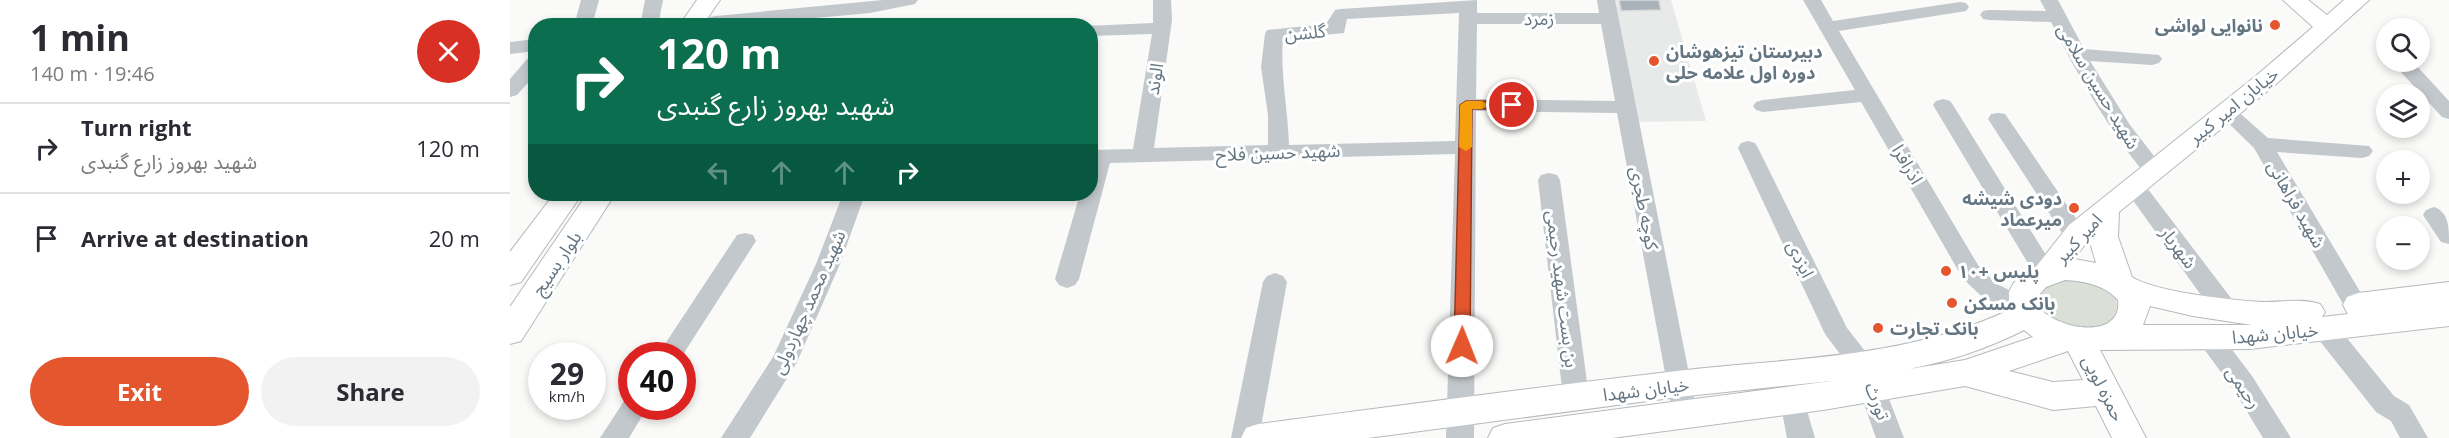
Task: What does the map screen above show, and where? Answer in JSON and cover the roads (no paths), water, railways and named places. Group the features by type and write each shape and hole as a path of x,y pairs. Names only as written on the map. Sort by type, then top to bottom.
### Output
{"main road":[{"path":"703,18 730,0"},
{"path":"2294,0 2327,26"},
{"name":"خیابان امیر کبیر","path":"2106,208 2227,112 2358,0"},
{"name":"بلوار بسیج","path":"510,274 563,201"},
{"name":"بلوار بسیج","path":"510,332 596,201"},
{"name":"امیر کبیر","path":"2046,273 2076,236 2106,208"},
{"name":"امیر کبیر","path":"2106,208 2102,228 2105,247 2123,286"},
{"path":"2063,269 2078,269 2105,276 2123,286 2132,298 2132,316 2122,328 2082,338 2047,332 2026,312 2022,298 2027,286 2046,273 2063,269"},
{"name":"خیابان شهدا","path":"2123,286 2174,302 2279,315 2356,305 2446,313"},
{"name":"خیابان شهدا","path":"1505,438 1686,416 1793,400 1986,335 2026,312"},
{"name":"خیابان شهدا","path":"1258,438 1461,425 1576,397 1678,384 1965,373 2082,338 2250,337 2446,313"},
{"name":"حمزه لویی","path":"2082,338 2129,438"},
{"path":"1965,373 2053,396 2106,392"}],"street":[{"path":"585,18 590,0"},
{"path":"651,18 654,0"},
{"path":"795,18 863,4 883,6 909,0"},
{"name":"الوند","path":"1142,157 1162,28 1162,0"},
{"name":"اذرافرا","path":"1812,0 1970,271 1987,289 2026,312"},
{"path":"883,6 883,18"},
{"path":"1828,27 1960,8"},
{"path":"1989,15 2053,8"},
{"name":"شهید حسین سلامی","path":"2053,8 2077,54 2129,141 2153,169"},
{"path":"1461,425 1468,9"},
{"name":"زمرد","path":"1468,9 1608,9"},
{"name":"گلشن","path":"1279,152 1278,116 1271,67 1274,34 1337,29 1335,23 1341,14 1468,9"},
{"name":"کوچه طجری","path":"1608,9 1678,384 1686,416"},
{"path":"1098,30 1162,28"},
{"path":"510,48 528,46"},
{"path":"2077,54 2152,59"},
{"path":"510,91 528,71"},
{"path":"2412,72 2449,113"},
{"path":"1763,106 1868,95"},
{"path":"1466,105 1627,107"},
{"path":"1943,105 2046,273"},
{"name":"شهید فراهانی","path":"2227,112 2262,144 2356,305"},
{"path":"1998,119 2076,236"},
{"path":"2262,144 2362,151"},
{"name":"شهید حسین فلاح","path":"1098,157 1466,147"},
{"name":"ایزدی","path":"1748,148 1837,334 1868,376"},
{"name":"بن بست شهید رحیمی","path":"1549,180 1576,397"},
{"name":"شهریار","path":"2133,185 2225,309"},
{"name":"شهید محمد چهاردولی","path":"735,438 784,362 857,201"},
{"path":"1067,279 1086,201"},
{"path":"2434,215 2449,236"},
{"path":"678,342 745,241"},
{"path":"1245,438 1275,282"},
{"path":"2324,328 2385,404 2400,413 2414,438"},
{"name":"رحیمی","path":"2209,338 2243,382 2277,438"},
{"name":"تورث","path":"1868,376 1890,438"},
{"path":"1793,400 1801,438"},
{"path":"614,438 626,420"}],"place":[{"name":"نانوایی لواشی","path":"2275,25"},
{"name":"دبیرستان تیزهوشان دوره اول علامه حلی","path":"1654,61"},
{"name":"دودی شیشه میرعماد","path":"2074,208"},
{"name":"پلیس +۱۰","path":"1946,271"},
{"name":"بانک مسکن","path":"1952,303"},
{"name":"بانک تجارت","path":"1878,328"}]}
